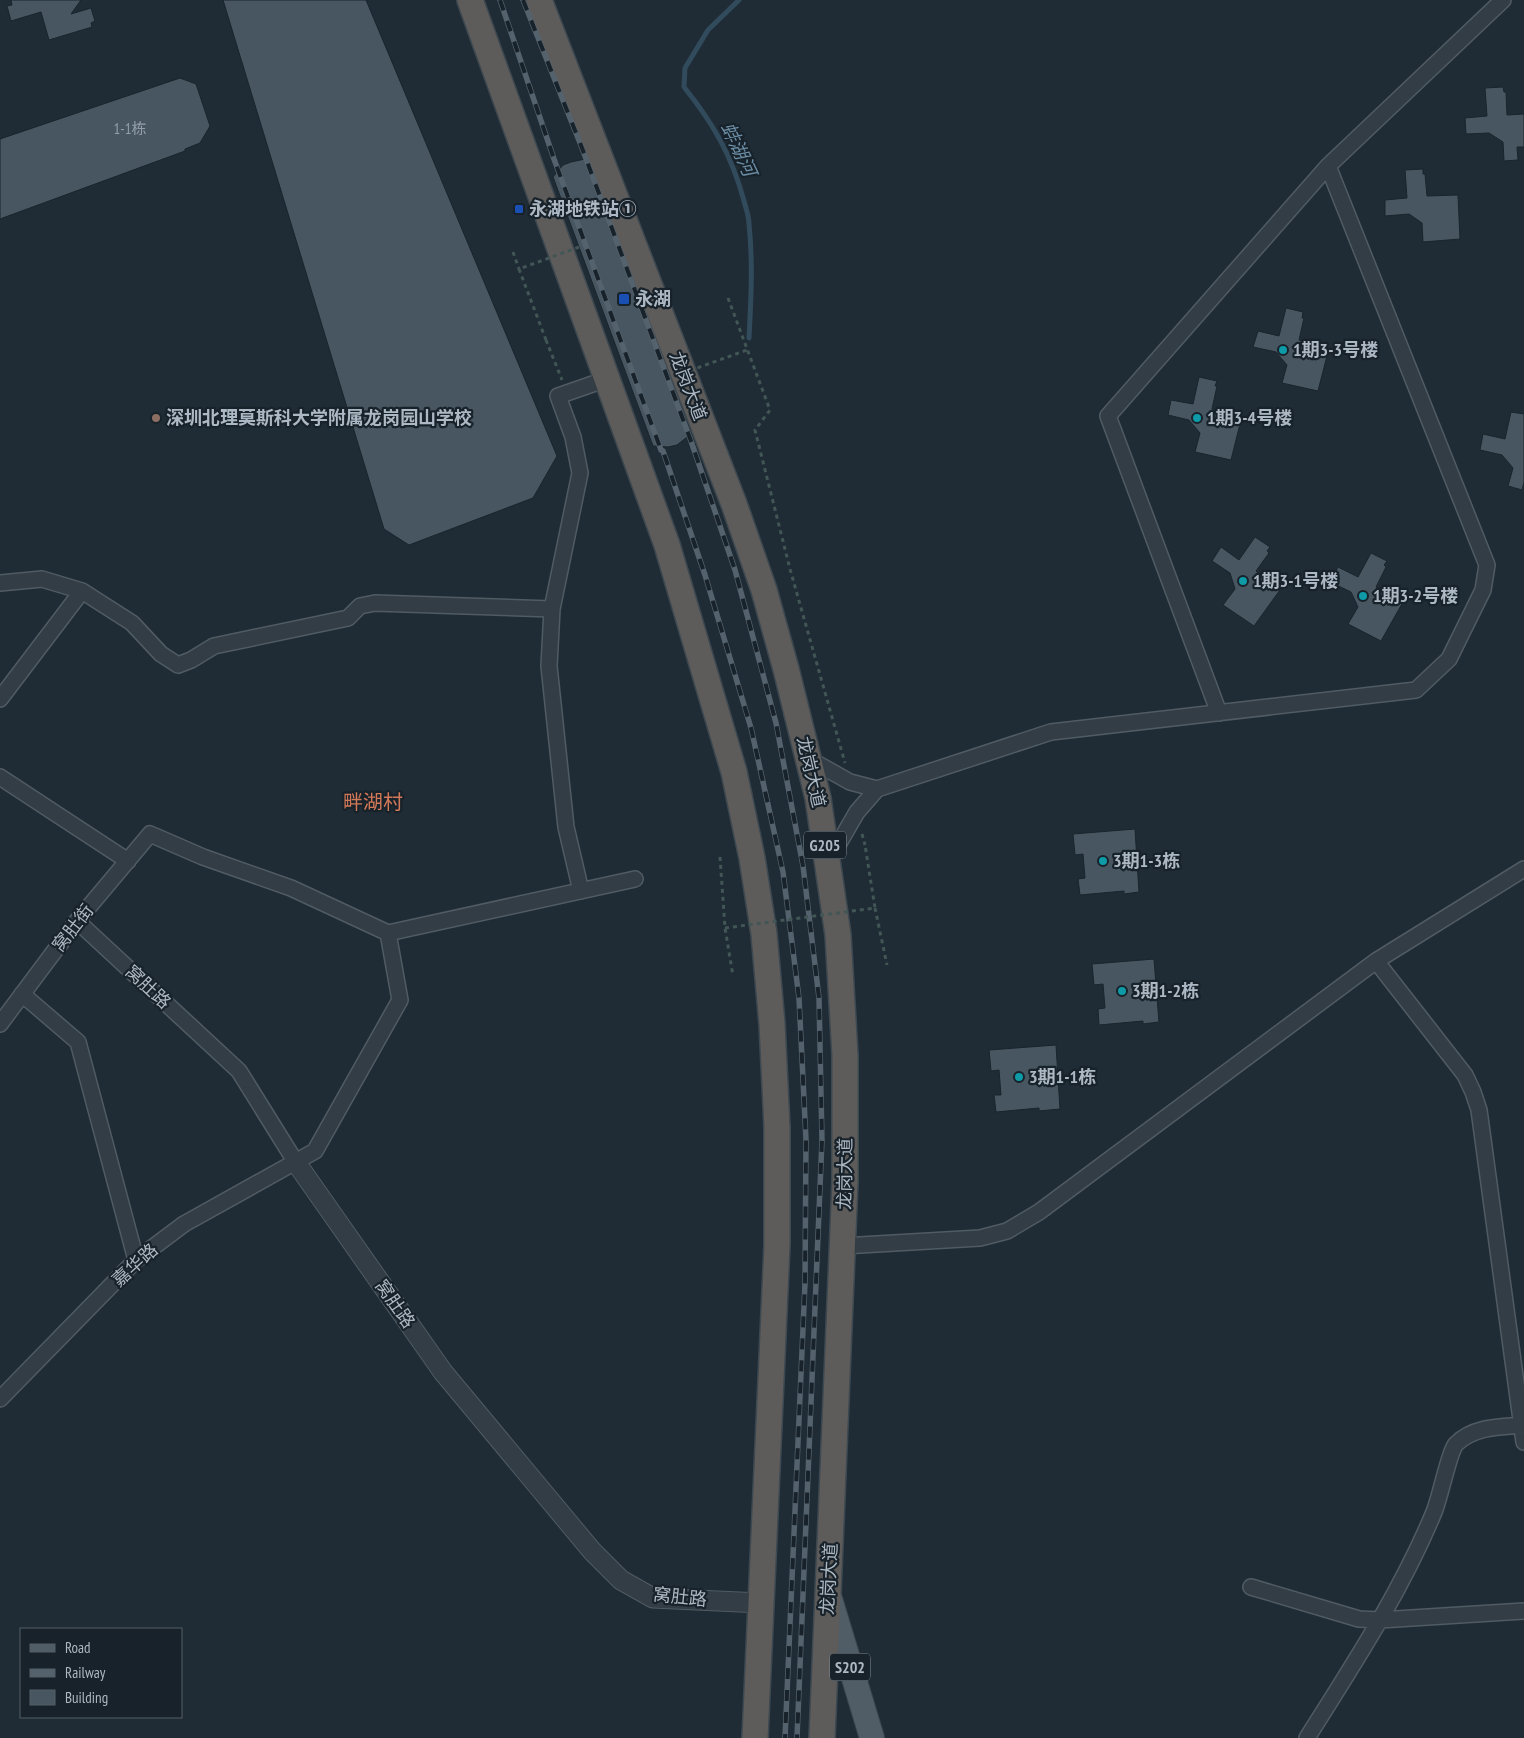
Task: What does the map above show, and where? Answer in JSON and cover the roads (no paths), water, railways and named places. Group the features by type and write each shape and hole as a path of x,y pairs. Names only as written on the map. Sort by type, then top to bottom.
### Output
{"highway":[{"path":"470,0 667,545 734,772 752,858 764,934 772,1024 777,1127 777,1245 756,1738"},
{"name":"龙岗大道","path":"539,0 743,530 764,590 786,668 818,798 838,934 845,1055 843,1246 822,1738"}],"main road":[{"name":"S202","path":"828,1595 872,1738"}],"street":[{"path":"1219,713 1108,416 1328,166 1503,0"},
{"path":"828,862 857,812 877,789 1051,732 1416,690 1449,659 1483,590 1487,565 1328,166"},
{"path":"582,891 566,826 549,666 552,609 580,473 573,437 558,396 607,379"},
{"path":"0,583 42,579 82,591 132,623 161,654 178,664 191,660 214,646 348,618 360,606 375,603 552,609"},
{"path":"0,699 82,591"},
{"path":"809,759 850,782 877,789"},
{"path":"0,777 128,861"},
{"name":"窝肚街","path":"0,1024 77,921 150,834 203,857 291,888 388,933"},
{"path":"843,1246 980,1238 1007,1231 1039,1212 1376,961 1524,868"},
{"path":"388,933 635,879"},
{"name":"窝肚路","path":"77,921 239,1071 294,1161 443,1372 592,1551 621,1580 653,1598 761,1604"},
{"name":"嘉华路","path":"0,1399 136,1260 184,1224 315,1151 400,1000 388,933"},
{"path":"1376,961 1465,1075 1479,1110 1524,1442"},
{"path":"22,994 78,1042 136,1260"},
{"path":"1307,1738 1380,1620 1410,1567 1435,1510 1454,1446 1465,1436 1479,1430 1523,1425"},
{"path":"1251,1587 1359,1619 1380,1620 1524,1611"}],"waterway":[{"name":"蚌湖河","path":"739,0 708,30 685,68 684,87 713,127 734,169 747,213 751,267 749,338"}],"railway":[{"path":"500,0 554,159 661,450 663,451 705,575 751,728 783,872 799,998 806,1140 805,1283 785,1738"},
{"path":"523,0 582,148 691,441 735,570 776,723 803,866 819,998 822,1140 797,1738"}],"place":[{"name":"永湖地铁站①","path":"519,209"},
{"name":"永湖","path":"624,299"},
{"name":"1期3-3号楼","path":"1283,350"},
{"name":"深圳北理莫斯科大学附属龙岗园山学校","path":"156,418"},
{"name":"1期3-4号楼","path":"1197,418"},
{"name":"1期3-1号楼","path":"1243,581"},
{"name":"1期3-2号楼","path":"1363,596"},
{"name":"3期1-3栋","path":"1103,861"},
{"name":"3期1-2栋","path":"1122,991"},
{"name":"3期1-1栋","path":"1019,1077"}],"district":[{"name":"畔湖村","path":"373,802"}]}
